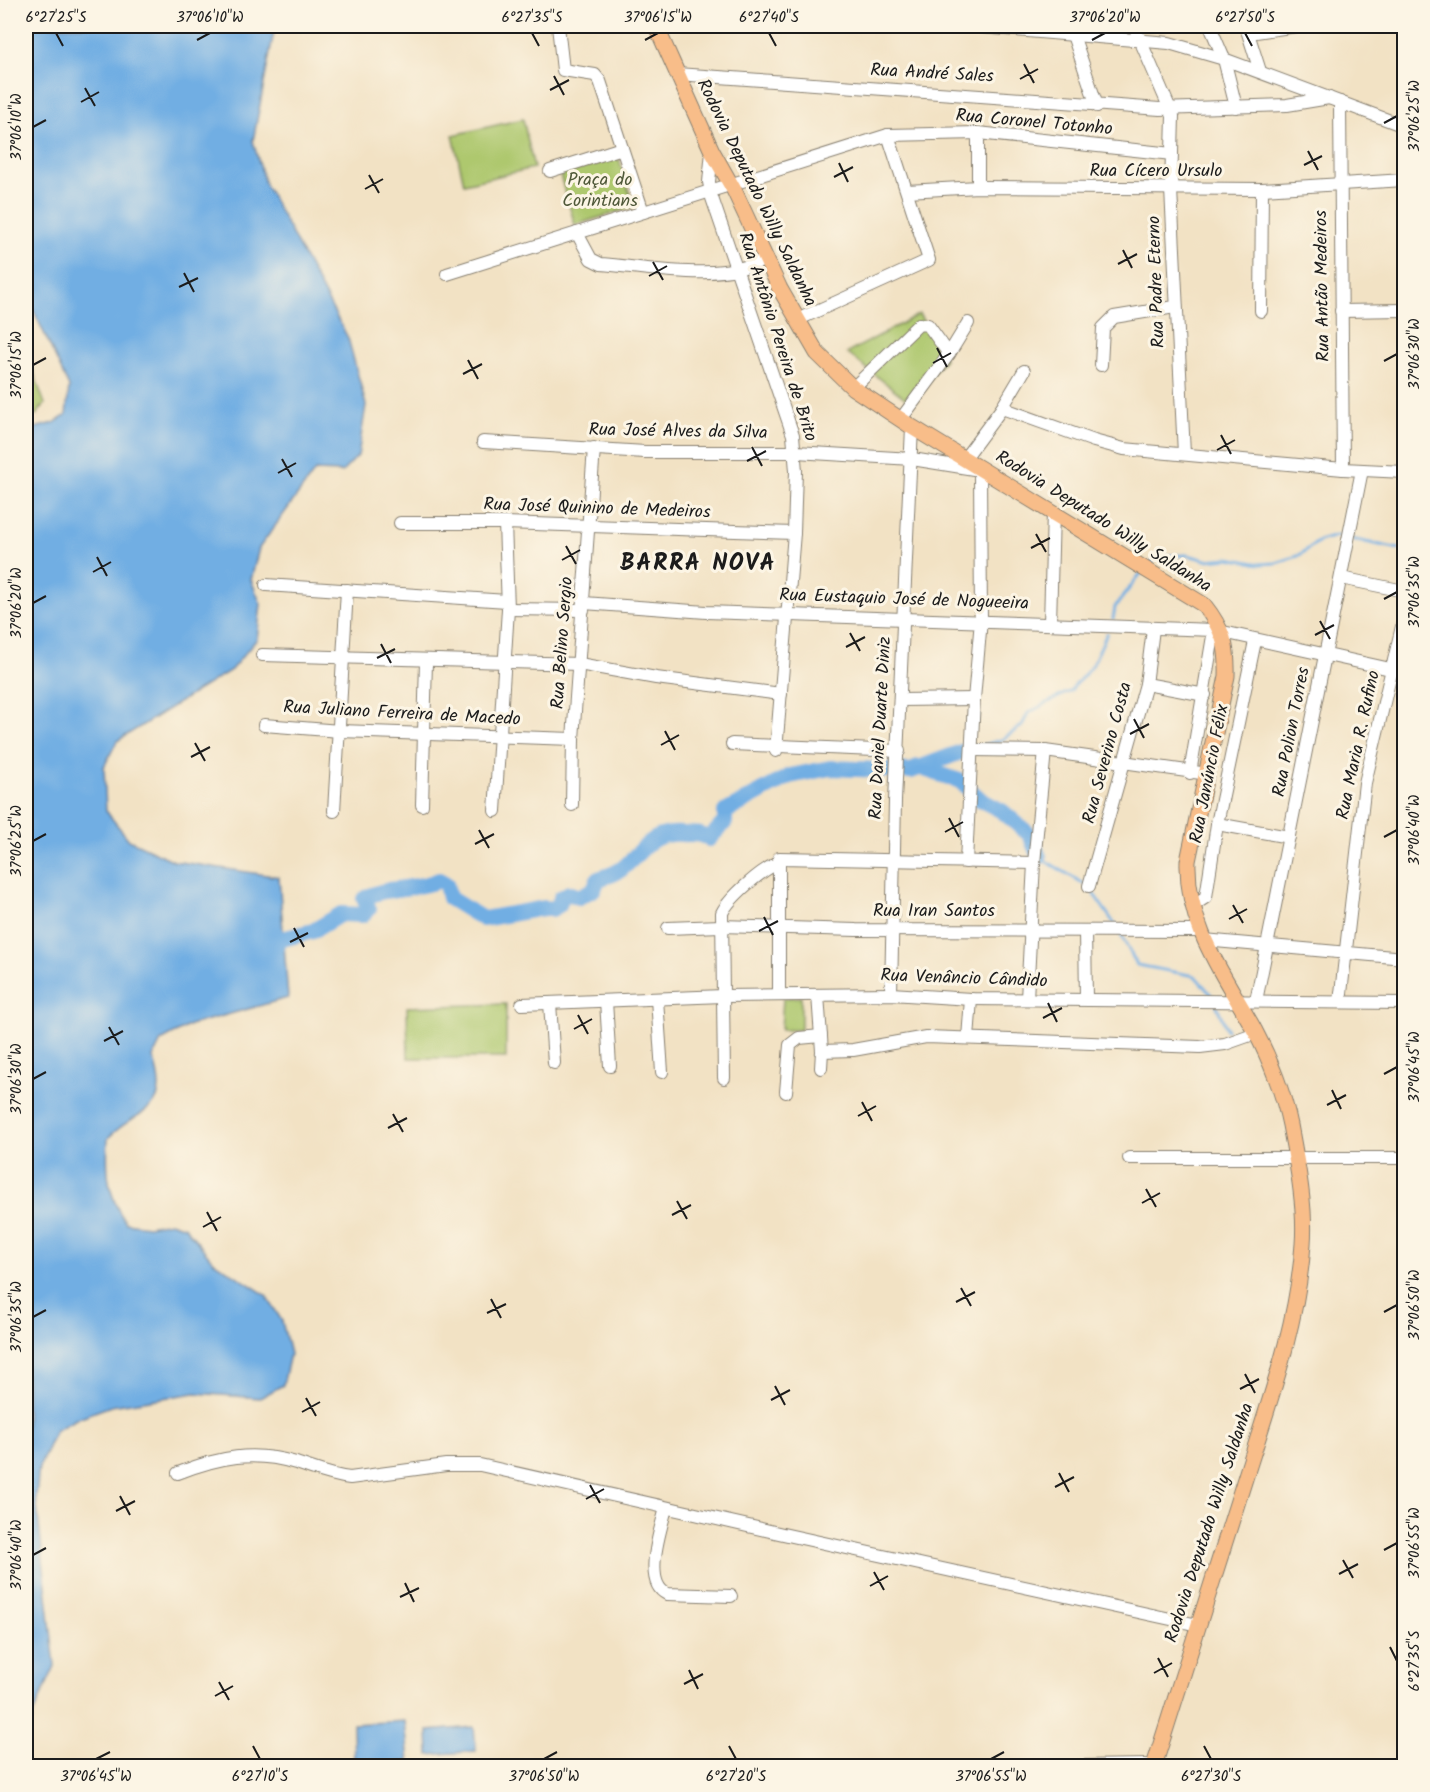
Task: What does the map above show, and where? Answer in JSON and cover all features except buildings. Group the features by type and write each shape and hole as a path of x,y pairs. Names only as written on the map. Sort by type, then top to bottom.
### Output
{"main road":[{"name":"Rodovia Deputado Willy Saldanha","path":"656,26 712,151 731,184 797,320 817,353 853,388 965,458 980,470 1204,605 1227,651 1227,676 1188,861 1188,885 1192,906 1202,935 1256,1033 1289,1123 1304,1240 1297,1292 1284,1350 1154,1766"}],"street":[{"path":"558,26 563,70 597,76 643,212"},
{"path":"968,26 1072,31 1169,43 1260,71 1404,126"},
{"path":"1134,26 1151,69 1172,109"},
{"path":"1210,26 1224,59 1236,107"},
{"path":"1260,71 1247,29 1297,26"},
{"path":"1072,31 1097,106"},
{"name":"Rua André Sales","path":"677,74 836,87 1010,97 1097,106 1172,109 1287,105 1334,100"},
{"name":"Rua Antão Medeiros","path":"1334,100 1339,185 1343,469"},
{"name":"Rua Padre Eterno","path":"1172,109 1171,189 1175,308 1184,453"},
{"path":"978,133 978,187"},
{"name":"Rua Coronel Totonho","path":"447,274 888,135 978,133 1172,154"},
{"path":"797,320 929,260 888,135"},
{"path":"550,171 622,148"},
{"name":"Rua Antônio Pereira de Brito","path":"712,151 710,190 793,435 796,452 794,533 777,748"},
{"name":"Rua Cícero Ursulo","path":"907,191 978,187 1262,189 1404,180"},
{"path":"1262,189 1262,311"},
{"path":"577,232 591,259 601,264 717,273 739,271 766,259"},
{"path":"1101,366 1103,328 1107,322 1114,317 1175,308"},
{"path":"1341,311 1404,310"},
{"path":"907,423 968,323"},
{"path":"853,388 874,364 919,324 928,325 949,354"},
{"path":"965,458 1002,408 1024,371"},
{"path":"1002,408 1107,445 1343,469 1404,472"},
{"name":"Rua Daniel Duarte Diniz","path":"891,994 895,801 912,459 907,423"},
{"name":"Rua José Alves da Silva","path":"483,442 645,452 796,452 912,459 980,470"},
{"name":"Rua Belino Sergio","path":"572,805 573,739 594,448"},
{"path":"966,862 974,699 981,620 980,470"},
{"name":"Rua Polion Torres","path":"1256,1001 1362,470"},
{"path":"1050,623 1053,512"},
{"name":"Rua José Quinino de Medeiros","path":"400,523 505,523 794,533"},
{"path":"495,811 507,605 505,523"},
{"path":"1341,578 1404,591"},
{"name":"Rua Eustaquio José de Nogueeira","path":"266,585 507,605 904,617 1219,632 1399,671"},
{"path":"334,811 347,590"},
{"name":"Rua Maria R. Rufino","path":"1340,1002 1365,783 1399,671 1404,618"},
{"name":"Rua Severino Costa","path":"1089,886 1146,684 1153,629"},
{"path":"1190,773 1219,632"},
{"name":"Rua Janúncio Félix","path":"1192,906 1206,897 1217,824 1255,641"},
{"path":"262,655 426,662 579,664 656,678 782,694"},
{"path":"422,805 426,662"},
{"path":"1146,684 1205,695"},
{"path":"901,700 974,699"},
{"name":"Rua Juliano Ferreira de Macedo","path":"264,725 340,731 573,739"},
{"path":"732,744 777,748 899,751"},
{"path":"973,750 1045,751 1208,774"},
{"path":"1027,999 1034,863 1045,751"},
{"path":"1217,824 1289,837"},
{"path":"724,1078 722,913 731,899 764,870 779,860 1034,863"},
{"path":"779,860 777,927 779,995"},
{"name":"Rua Iran Santos","path":"668,928 721,926 856,930 891,928 1202,935 1267,945 1404,958"},
{"path":"1085,932 1086,999"},
{"name":"Rua Venâncio Cândido","path":"522,1004 723,996 891,994 971,999 1404,1003"},
{"path":"818,995 821,1068"},
{"path":"657,999 662,1072"},
{"path":"968,1038 971,999"},
{"path":"606,1001 610,1066"},
{"path":"550,1003 554,1063"},
{"path":"822,1051 853,1050 908,1038 968,1038 1200,1047 1225,1044 1256,1033"},
{"path":"786,1092 788,1051 794,1041 804,1036 821,1036"},
{"path":"1129,1158 1404,1158"},
{"path":"178,1473 206,1462 234,1456 279,1459 335,1477 350,1478 446,1466 480,1465 1198,1625"},
{"path":"666,1508 654,1570 656,1583 660,1590 667,1594 731,1596"},
{"path":"1075,1767 1154,1766"}],"green space":[{"path":"523,119 534,168 464,184 453,135"},
{"name":"Praça do Corintians","path":"618,156 634,207 575,225 560,175"},
{"path":"919,314 945,359 910,402 847,353"},
{"path":"26,352 45,404 36,415 26,417"},
{"path":"801,997 801,1030 781,1030 783,998"},
{"path":"506,1004 506,1058 408,1058 407,1007"}],"water":[{"path":"26,26 275,26 253,141 265,184 348,338 366,405 358,456 342,472 315,471 259,548 251,580 261,604 257,639 231,670 117,741 104,767 106,811 129,840 174,861 279,877 288,998 190,1025 161,1041 153,1057 159,1090 156,1100 108,1138 107,1161 111,1192 126,1223 148,1226 170,1222 185,1227 213,1261 266,1295 282,1321 290,1354 283,1385 260,1398 195,1393 111,1406 78,1418 56,1430 39,1467 36,1498 55,1666 33,1714 26,1746 26,441 35,428 54,423 66,415 69,387 26,294"},
{"path":"405,1721 409,1762 354,1765 353,1724"},
{"path":"474,1727 476,1751 429,1755 428,1731"}],"waterway":[{"path":"1148,566 1158,556 1188,555 1206,560 1229,558 1260,564 1276,563 1298,556 1319,541 1336,536 1344,538"},
{"path":"1351,539 1404,550"},
{"path":"1113,619 1115,607 1141,573"},
{"path":"983,745 1001,740 1022,726 1028,713 1070,691 1092,666 1107,633"},
{"path":"263,944 313,931 341,914 362,915 369,909 364,899 373,895 439,880 446,884 449,898 483,919 544,908 552,909 559,905 561,898 569,893 579,897 594,889 598,879 621,869 655,839 671,834 699,835 709,839 725,822 725,812 790,776 830,768 911,771 961,752"},
{"path":"918,767 960,781 981,800 1002,811 1030,835 1039,857"},
{"path":"1039,857 1086,885"},
{"path":"1091,890 1116,926"},
{"path":"1121,935 1137,965 1195,976 1214,998"},
{"path":"1216,1004 1227,1030"}],"district":[{"name":"BARRA NOVA","path":"698,563"}]}
